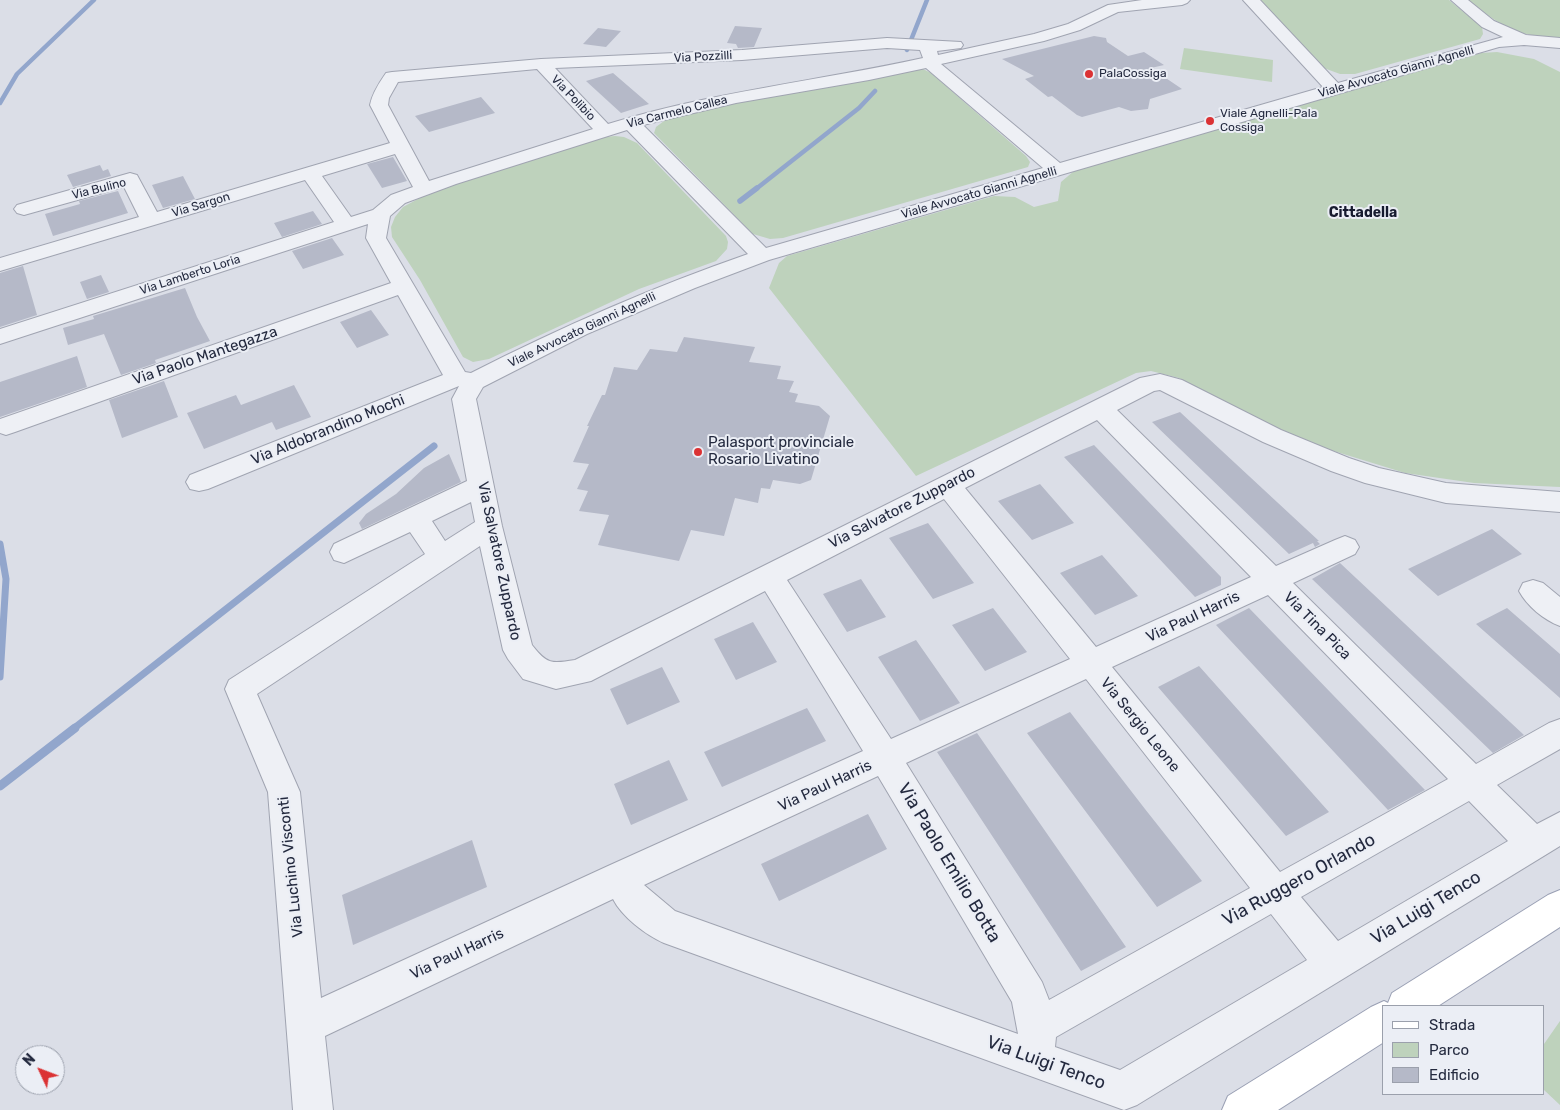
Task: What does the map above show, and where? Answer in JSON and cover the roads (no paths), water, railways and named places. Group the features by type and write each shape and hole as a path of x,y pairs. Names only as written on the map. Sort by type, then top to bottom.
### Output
{"main road":[{"path":"1407,1005 1560,907"},
{"path":"1242,1110 1382,1021"}],"street":[{"path":"1116,4 1182,0"},
{"path":"1251,0 1335,90"},
{"path":"1458,0 1488,24 1526,46 1560,55"},
{"name":"Via Pozzilli","path":"401,146 380,106 380,98 392,76 541,64 742,54 887,43 929,54 1014,43 1074,27 1116,4"},
{"path":"1488,24 1504,46"},
{"path":"1526,46 1560,43"},
{"name":"Viale Avvocato Gianni Agnelli","path":"466,380 608,315 707,275 762,256 1463,52 1504,46 1526,46"},
{"path":"929,54 939,71 1056,170"},
{"name":"Via Carmelo Callea","path":"380,214 398,199 424,188 630,123 929,54"},
{"name":"Via Polibio","path":"541,64 605,131"},
{"path":"630,123 762,256"},
{"path":"401,146 424,188"},
{"name":"Via Sargon","path":"0,265 401,146"},
{"path":"310,173 346,225"},
{"name":"Via Bulino","path":"24,209 130,179 151,220"},
{"path":"380,214 376,238 404,286 466,380"},
{"name":"Via Lamberto Loria","path":"0,337 380,214"},
{"name":"Via Paolo Mantegazza","path":"6,426 404,286"},
{"name":"Via Aldobrandino Mochi","path":"199,482 466,380"},
{"name":"Via Salvatore Zuppardo","path":"466,380 464,399 489,526 518,650 534,670 556,676 580,672 1148,384 1160,382 1174,386 1258,432 1305,452 1361,471 1447,493 1560,502"},
{"name":"Via Tina Pica","path":"1100,408 1473,782 1547,836"},
{"path":"344,552 482,484"},
{"name":"Via Sergio Leone","path":"948,485 1333,964"},
{"path":"414,517 442,557"},
{"name":"Via Luchino Visconti","path":"313,1110 284,792 240,688 489,526"},
{"name":"Via Paul Harris","path":"306,1025 620,878 1345,547"},
{"name":"Via Paolo Emilio Botta","path":"770,576 885,758 1029,995 1037,1043"},
{"path":"1533,591 1560,614"},
{"name":"Via Ruggero Orlando","path":"1037,1043 1276,893 1560,733"},
{"name":"Via Luigi Tenco","path":"620,878 629,895 664,925 1037,1043 1123,1091 1547,836"}],"waterway":[{"path":"0,103 17,74 94,0"},
{"path":"907,50 927,0"},
{"path":"756,189 859,108 875,91"},
{"path":"740,201 757,188"},
{"path":"73,729 434,446"},
{"path":"0,544 6,579 0,677"},
{"path":"0,786 75,728"}],"place":[{"name":"PalaCossiga","path":"1089,74"},
{"name":"Viale Agnelli-Pala Cossiga","path":"1210,121"},
{"name":"Palasport provinciale Rosario Livatino","path":"698,452"}],"district":[{"name":"Cittadella","path":"1363,213"}]}
